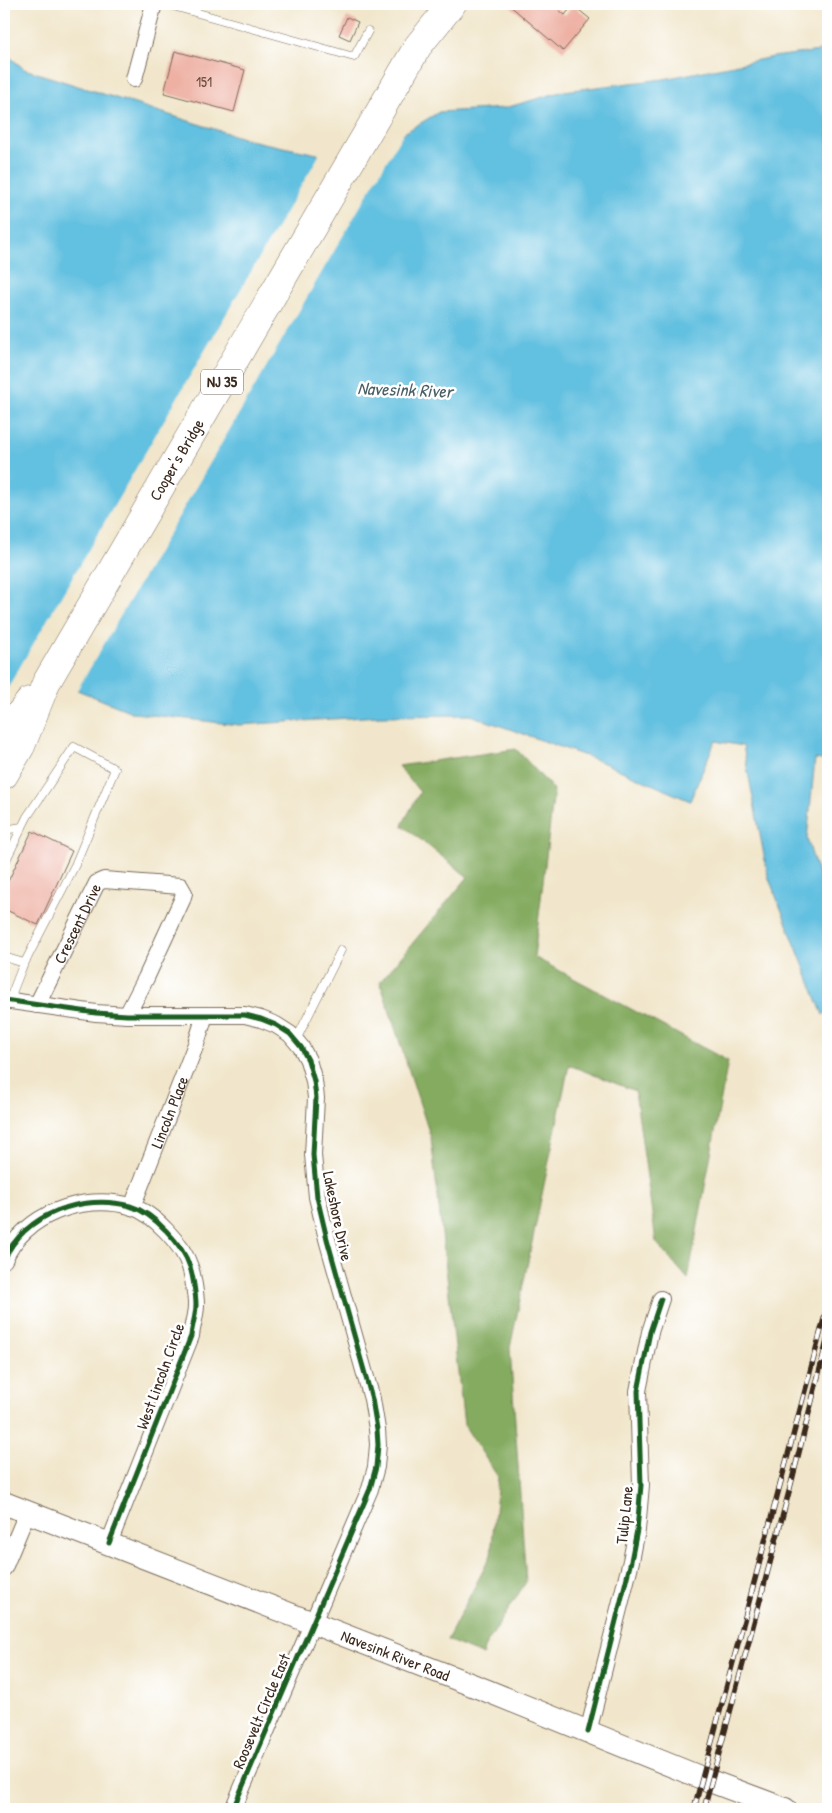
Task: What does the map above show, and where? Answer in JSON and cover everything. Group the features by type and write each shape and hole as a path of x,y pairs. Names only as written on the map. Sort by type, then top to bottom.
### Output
{"highway":[{"name":"Cooper's Bridge","path":"46,683 397,81 418,46 452,4"},
{"name":"NJ 35","path":"4,775 12,739 26,707 46,683"},
{"name":"NJ 35","path":"12,739 46,683"}],"main road":[{"name":"Navesink River Road","path":"4,1505 109,1543 785,1809"}],"street":[{"path":"134,79 154,4"},
{"name":"Crescent Drive","path":"37,1005 97,883 104,880 180,886 184,893 182,900 127,1015"},
{"name":"Lakeshore Drive","path":"7,1001 96,1013 127,1015 245,1015 276,1025 296,1040 308,1060 314,1081 316,1098 313,1154 318,1197 327,1239 372,1399 378,1445 376,1467 370,1489 312,1623"},
{"name":"Lincoln Place","path":"132,1206 196,1044 205,1015"},
{"path":"4,1260 7,1252 22,1233 52,1212 88,1203 113,1203 132,1206"},
{"name":"West Lincoln Circle","path":"109,1543 191,1336 196,1305 190,1268 176,1241 151,1217 132,1206"},
{"name":"Tulip Lane","path":"588,1732 632,1561 637,1530 640,1485 638,1391 650,1332 661,1299"},
{"path":"4,1568 28,1513"},
{"name":"Roosevelt Circle East","path":"233,1809 312,1623"}],"lane":[{"path":"166,4 354,57 368,31"},
{"path":"4,864 22,826 74,747 115,769 76,864 24,963 7,1001"},
{"path":"4,830 22,826"},
{"path":"296,1040 341,950"},
{"path":"4,957 24,963"}],"green space":[{"path":"516,749 554,790 534,957 728,1061 688,1279 656,1242 635,1091 569,1065 510,1348 526,1582 484,1648 483,1655 447,1640 491,1555 498,1477 464,1425 431,1138 380,982 468,877 402,825 420,792 398,766"}],"water":[{"name":"Navesink River","path":"828,50 828,761 815,759 807,839 828,905 828,1011 823,1015 768,876 743,746 715,741 690,801 597,760 470,715 379,716 239,725 134,713 65,685 17,676 4,692 4,52 24,69 249,140 356,162 439,112 505,108 564,91 664,79 773,57"}],"pier":[{"path":"405,130 76,692 18,679 4,694 321,152 356,159"}],"building":[{"path":"508,4 552,4 565,15 573,5 590,19 563,51"},
{"path":"347,17 358,22 350,40 339,35"},
{"path":"175,51 245,70 234,112 164,93"},
{"path":"32,831 72,851 38,925 4,909 4,890"}],"railway":[{"path":"694,1809 828,1304"},
{"path":"704,1809 790,1488 828,1337"}],"cycle path":[{"path":"4,1000 96,1013 127,1015 245,1015 261,1019 276,1025 290,1034 301,1047 308,1060 314,1081 316,1098 313,1155 317,1197 372,1399 378,1445 376,1467 370,1489 233,1809"},
{"path":"4,1260 13,1244 40,1219 75,1205 93,1202 130,1206 149,1215 174,1240 190,1267 196,1305 191,1336 109,1543"},
{"path":"588,1732 637,1530 641,1485 638,1391 650,1332 661,1299"}]}
